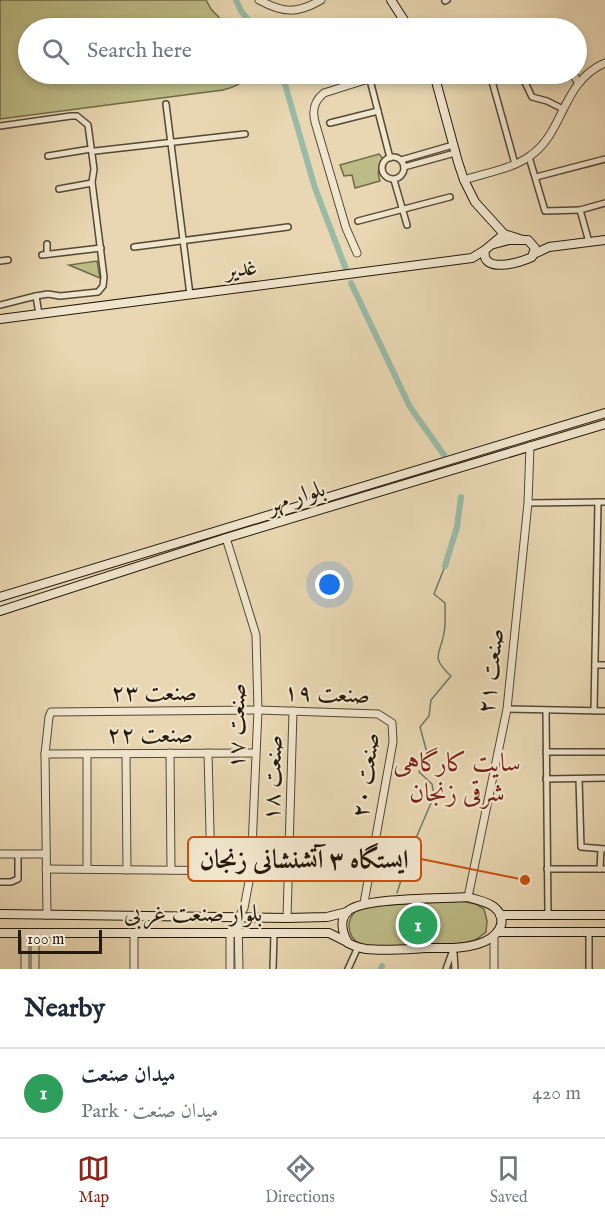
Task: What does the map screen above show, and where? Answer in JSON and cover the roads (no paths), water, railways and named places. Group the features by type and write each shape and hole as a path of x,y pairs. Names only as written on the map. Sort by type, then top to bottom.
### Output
{"main road":[{"path":"391,0 403,18"},
{"path":"437,84 464,180 475,202 504,234 549,247 605,240"},
{"path":"494,244 504,234"},
{"path":"494,244 523,240"},
{"name":"غدیر","path":"0,319 472,258 494,244"},
{"path":"533,244 534,254"},
{"path":"472,258 486,260 493,264 512,264 530,258 549,247"},
{"path":"485,250 486,260"},
{"name":"بلوار مهر","path":"0,597 605,413"},
{"name":"بلوار مهر","path":"0,611 226,538 605,423"},
{"path":"430,465 432,476"},
{"path":"364,903 468,897 486,903 500,915 501,922 497,935"},
{"name":"بلوار صنعت غربی","path":"0,915 327,917 347,912 364,903"},
{"path":"347,912 342,927 348,943"},
{"path":"500,915 605,915"},
{"name":"بلوار صنعت غربی","path":"0,933 329,933 358,947 386,950 478,944 497,935 605,932"}],"street":[{"path":"259,0 276,9 286,10 304,9 321,0"},
{"path":"587,74 605,63"},
{"path":"352,84 324,93 319,97 314,108 315,122 346,228 357,253"},
{"path":"371,84 390,158"},
{"path":"493,84 515,164"},
{"path":"526,84 532,97 563,109"},
{"path":"464,180 515,164 529,157 541,147 577,84"},
{"path":"166,104 190,295"},
{"path":"330,123 378,111"},
{"path":"0,126 77,116 88,125 93,150 92,183 104,278 98,292 60,296 48,294 0,304"},
{"path":"48,156 245,134"},
{"path":"400,160 404,166 404,173 394,180 388,178 383,173 382,167 390,158 400,160 454,149"},
{"path":"404,166 454,149"},
{"path":"529,157 545,211 580,210 605,203"},
{"path":"536,177 605,159"},
{"path":"394,180 407,225"},
{"path":"59,189 92,183"},
{"path":"358,221 450,197"},
{"path":"580,210 589,242"},
{"path":"134,246 288,227"},
{"path":"47,244 45,255 101,248"},
{"path":"0,261 8,260"},
{"path":"36,296 39,314"},
{"name":"صنعت ۲۱","path":"468,897 507,709 528,502 530,447"},
{"path":"528,502 602,502 597,544 594,711"},
{"name":"صنعت ۱۷","path":"226,538 256,635 258,710 251,871 246,900 230,932"},
{"path":"597,544 605,544"},
{"path":"595,665 605,665"},
{"path":"507,709 605,711"},
{"name":"صنعت ۱۹","path":"258,710 378,714 392,723"},
{"name":"صنعت ۲۳","path":"45,754 51,712 258,710"},
{"name":"صنعت ۱۸","path":"286,918 293,711"},
{"path":"546,711 548,915"},
{"name":"صنعت ۲۰","path":"364,903 393,742 392,723"},
{"path":"546,752 605,752"},
{"path":"170,753 171,870"},
{"path":"208,753 211,870"},
{"name":"صنعت ۲۲","path":"45,754 255,753"},
{"path":"45,754 47,915"},
{"path":"87,754 87,870"},
{"path":"126,754 127,870"},
{"path":"547,869 602,869 603,849 581,847 579,778"},
{"path":"546,779 605,778"},
{"path":"0,854 46,854"},
{"path":"0,882 11,882 18,879 18,854"},
{"path":"46,869 251,871"},
{"path":"238,918 239,969"},
{"path":"230,932 230,969"},
{"path":"589,932 589,969"},
{"path":"25,933 25,969"},
{"path":"35,933 35,969"},
{"path":"134,933 134,969"},
{"path":"273,969 274,933"},
{"path":"494,969 497,935"},
{"path":"348,969 358,947"},
{"path":"446,969 454,947"},
{"path":"454,947 454,969"}],"waterway":[{"path":"236,0 247,18"},
{"path":"285,84 315,188 347,272"},
{"path":"351,283 410,407 444,455"},
{"path":"445,566 457,527 461,497"},
{"path":"397,893 410,852 434,796 432,784 419,772 429,760 420,727 429,716 431,700 451,676 438,659 445,629 445,603 434,594 445,566"}],"place":[{"name":"ایستگاه ۳ آتشنشانی زنجان","path":"525,880"},
{"name":"میدان صنعت","path":"418,925"}],"district":[{"name":"سایت کارگاهی شرقی زنجان","path":"457,777"}]}
